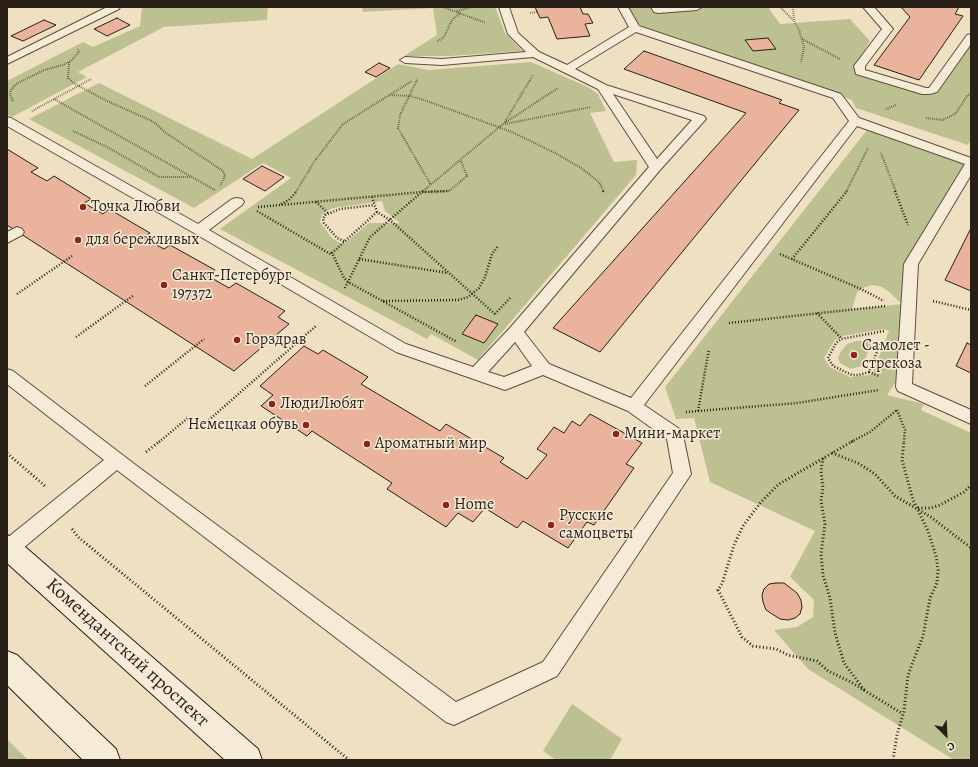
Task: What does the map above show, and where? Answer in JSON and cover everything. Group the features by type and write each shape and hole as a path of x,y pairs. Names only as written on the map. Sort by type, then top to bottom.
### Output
{"main road":[{"name":"Комендантский проспект","path":"8,548 247,760"},
{"path":"7,665 105,760"}],"lane":[{"path":"7,61 115,7"},
{"path":"476,374 515,332 656,167 700,119 602,87 535,54 513,34 504,7"},
{"path":"623,7 635,28 837,96 854,121 971,162"},
{"path":"656,7 658,10 697,7"},
{"path":"868,7 888,29 859,66 860,72 926,92 933,90 971,37"},
{"path":"567,69 635,28"},
{"path":"405,60 442,62 535,54"},
{"path":"602,87 656,167"},
{"path":"634,406 854,121"},
{"path":"8,122 199,230 401,348 505,384 543,368"},
{"path":"971,165 911,264 904,387 971,417"},
{"path":"199,230 237,202"},
{"path":"7,375 122,464 454,714 550,669 682,474 675,435 634,406 543,368 515,332"},
{"path":"8,548 59,508 122,464"}],"path":[{"path":"443,7 489,25 499,37 519,55"},
{"path":"456,11 472,7"},
{"path":"780,7 794,21"},
{"path":"793,7 794,21 802,39 804,48 801,63 802,79 800,83"},
{"path":"421,61 426,51 444,37 452,20 460,13"},
{"path":"802,39 844,62"},
{"path":"202,426 336,309 370,237 430,185 500,128 533,77 535,54"},
{"path":"33,115 14,102 10,95 11,90 16,84 39,73 69,62 74,58"},
{"path":"54,100 217,192 225,176 223,171 213,163 166,134 154,122 101,98 79,86 68,78 69,62"},
{"path":"503,124 579,75"},
{"path":"279,205 289,200 299,189 314,162 343,124 418,78 400,115 398,128 430,185"},
{"path":"8,122 54,100 91,79"},
{"path":"926,118 942,120 951,116 956,113 967,96 971,93"},
{"path":"390,95 410,96 438,104 512,132 555,153 580,168 599,182 604,194"},
{"path":"503,124 613,103"},
{"path":"69,130 107,147 159,178 191,177"},
{"path":"792,259 849,188 869,144"},
{"path":"878,148 911,233 916,254"},
{"path":"249,208 372,196 449,191 467,176 461,161"},
{"path":"372,196 377,212 390,220 515,332"},
{"path":"237,202 268,217 333,255 344,278 348,282 490,360"},
{"path":"315,202 328,213"},
{"path":"344,241 337,238 324,223 323,219 328,213 340,209 374,205"},
{"path":"333,255 332,253 335,249 377,212"},
{"path":"759,245 861,289 886,302"},
{"path":"383,301 458,300 473,294 479,288 485,277 492,254 498,246"},
{"path":"17,294 72,256"},
{"path":"359,259 449,273"},
{"path":"495,314 517,292"},
{"path":"76,337 134,295"},
{"path":"727,323 816,313 910,299 971,310"},
{"path":"816,313 841,338"},
{"path":"886,331 869,372 859,375 852,375 833,366 828,358 836,343 841,338 852,336 886,331"},
{"path":"145,386 204,339"},
{"path":"698,411 710,344"},
{"path":"893,760 897,735 903,714 908,675 923,636 930,598 937,583 938,570 936,556 928,531 914,500 902,460 905,430 897,410 895,395 900,387 904,387"},
{"path":"679,412 797,403 904,387"},
{"path":"897,410 870,432 779,484 752,512 734,545 722,584 718,590 742,637 754,646 776,649 788,655 817,661 828,671 849,681 903,714"},
{"path":"122,464 189,417"},
{"path":"7,453 44,485 78,537 349,760"},
{"path":"832,453 858,463 875,474 896,496 918,508 952,532 971,548"},
{"path":"823,458 821,471 823,488 821,501 825,524 822,554 823,575 830,598 835,633 844,663 865,692"},
{"path":"918,508 931,508 940,505 960,495 971,485"}],"green space":[{"path":"142,7 268,7 267,20 164,27 78,72 87,77 12,117 7,114 7,81 83,42 93,47 140,26"},
{"path":"362,7 495,7 505,33 522,51 450,56 404,56 437,35 433,8 363,12"},
{"path":"629,7 651,7 653,10 661,11 719,7 768,7 780,24 850,19 870,41 855,66 858,74 925,94 971,43 971,139 968,145 856,108 852,100 810,83 642,26 638,23"},
{"path":"531,62 588,87 598,94 606,111 590,113 614,162 637,160 636,175 478,360 431,334 427,339 220,229 291,178 263,163 194,208 29,119 99,83 252,159 398,64 428,70","holes":["382,201 385,211 400,223 369,223 344,244 332,238 320,222 322,215 326,211 334,208"]},
{"path":"867,130 964,164 908,262 897,380 887,395 924,404 921,410 971,433 971,760 954,760 808,669 774,630 797,627 813,617 814,600 790,577 815,531 710,482 694,418 676,419 665,387","holes":["873,285 882,287 902,304 852,309 857,292 865,287","884,329 889,331 873,372 870,375 850,377 830,367 824,358 835,340 843,336"]},
{"path":"856,341 867,341 871,345 862,366 851,369 840,363 838,358 847,344"},
{"path":"572,704 622,739 610,760 556,760 543,751"},
{"path":"7,739 28,760 7,760"}],"building":[{"path":"535,7 580,7 583,14 588,14 593,23 585,24 590,36 557,39 548,17 540,18"},
{"path":"901,7 959,7 955,14 963,16 919,80 874,65 910,17"},
{"path":"117,18 130,25 107,36 94,29"},
{"path":"44,20 56,25 23,41 11,36"},
{"path":"768,38 776,49 753,51 745,40"},
{"path":"644,51 782,100 779,103 799,110 600,352 553,328 746,113 624,69"},
{"path":"379,63 390,68 376,77 365,72"},
{"path":"7,149 38,168 31,172 47,181 54,176 91,199 84,203 103,214 109,209 150,233 143,238 164,249 170,245 215,270 208,276 229,288 236,283 285,311 278,317 289,324 234,371 7,225"},
{"path":"262,166 284,177 265,191 243,179"},
{"path":"971,228 971,291 945,280"},
{"path":"476,315 498,324 484,343 462,334"},
{"path":"967,343 971,345 971,373 956,366"},
{"path":"304,346 318,354 323,350 368,377 361,384 440,431 446,424 504,458 500,462 527,479 547,455 537,449 554,427 564,433 572,421 580,426 590,414 642,443 626,464 634,468 594,525 587,522 568,548 523,521 517,528 485,508 473,522 458,513 446,527 387,489 392,483 312,431 307,436 261,406 273,395 260,386"},
{"path":"784,583 797,593 801,600 802,607 800,614 795,618 788,620 780,619 766,610 762,595 764,589 769,584"}],"place":[{"name":"Точка Любви","path":"83,207"},
{"name":"для бережливых","path":"78,240"},
{"name":"Санкт-Петербург 197372","path":"164,285"},
{"name":"Горздрав","path":"237,340"},
{"name":"Самолет - стрекоза","path":"854,355"},
{"name":"ЛюдиЛюбят","path":"272,404"},
{"name":"Немецкая обувь","path":"306,425"},
{"name":"Мини-маркет","path":"616,434"},
{"name":"Ароматный мир","path":"367,444"},
{"name":"Home","path":"446,505"},
{"name":"Русские самоцветы","path":"551,525"}]}
